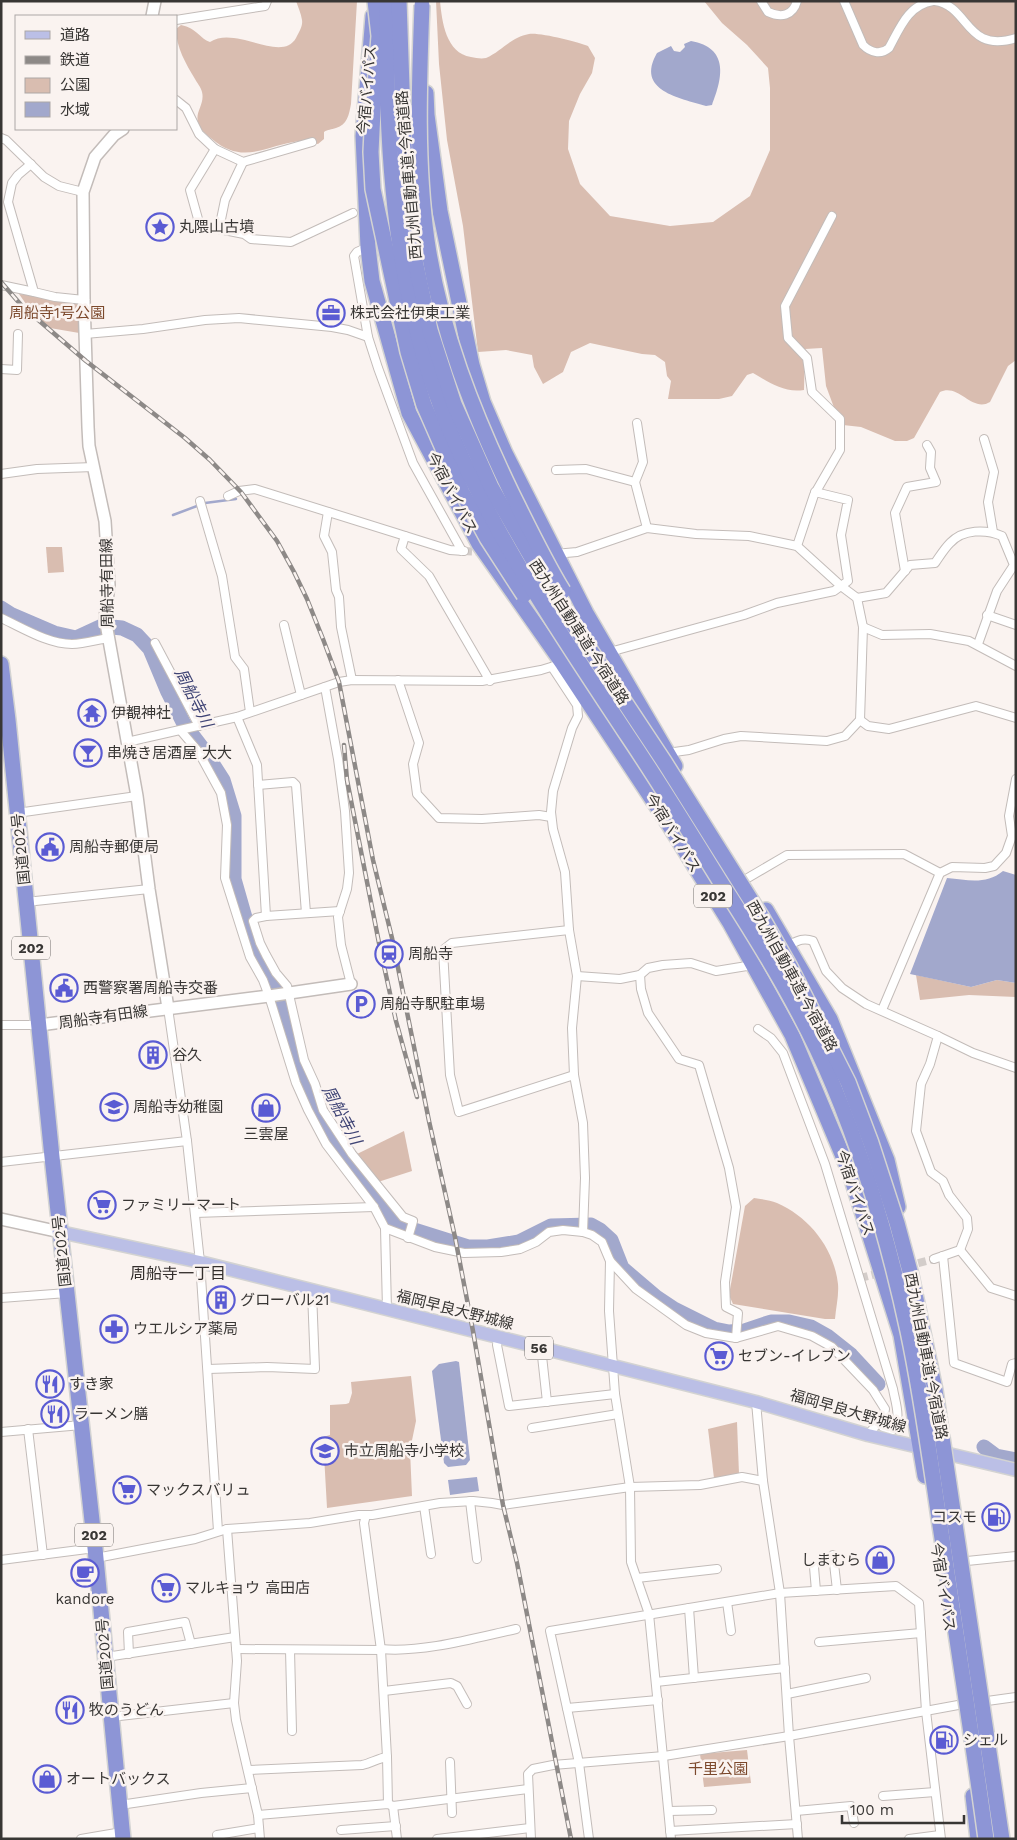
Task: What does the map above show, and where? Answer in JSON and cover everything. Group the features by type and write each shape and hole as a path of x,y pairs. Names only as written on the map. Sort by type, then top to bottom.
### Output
{"highway":[{"path":"374,1 379,36 372,111 371,152 373,189 408,352 424,405 462,492 487,538 526,598 582,666"},
{"name":"今宿バイパス","path":"374,1 363,136 368,248 372,280 409,413 479,544 558,666 668,823 730,923 792,1035 850,1173 901,1335 921,1448 961,1705 978,1839"},
{"name":"西九州自動車道;今宿道路","path":"387,1 388,145 393,202 406,289 427,368 441,407 460,454 487,511 537,599 634,745 778,974 810,1033 834,1087 883,1228 909,1334 921,1402 986,1839"},
{"name":"西九州自動車道;今宿道路","path":"399,1 404,144 413,251 428,323 448,386 473,449 510,520 551,591 666,758 761,916 822,1027 855,1099 871,1143 897,1223 911,1275 935,1390 1002,1839"},
{"path":"422,3 418,124 427,240 444,320 456,360 490,448 525,522 565,594 647,724 666,758"},
{"name":"今宿バイパス","path":"422,3 427,115 440,211 472,365 483,402 505,453 555,554 666,758 746,879 830,1019 887,1160 923,1307 951,1454 1005,1839"},
{"name":"国道202号","path":"1,664 82,1425 123,1836"}],"main road":[{"path":"152,15 155,1"},
{"name":"周船寺有田線","path":"38,1025 168,1008 136,796 105,618 109,585 105,521 89,446 84,300 83,192 95,157 114,135 122,130"},
{"path":"168,1008 351,984"},
{"path":"1,1219 60,1232"},
{"name":"福岡早良大野城線","path":"60,1232 200,1262 312,1292 756,1402 868,1435 1016,1470"}],"street":[{"path":"178,20 265,6 267,1"},
{"path":"761,1 768,12 779,15 792,12 797,1"},
{"path":"844,1 864,45 868,49 879,53 889,48 910,12 916,7 934,1 947,4 975,35 998,42 1016,38"},
{"path":"178,102 186,108 199,134 215,149 243,162 312,142"},
{"path":"1,138 6,140 44,177 59,186 83,192"},
{"path":"215,149 190,190 200,226 244,234 252,239 291,242 353,214"},
{"path":"219,229 225,200 243,162"},
{"path":"31,164 12,183 8,202 34,292"},
{"path":"797,546 815,492 840,450 840,419 812,392 807,358 788,338 785,306 832,216"},
{"path":"228,496 239,491 255,490 450,550 463,551 413,463 368,337 354,256 357,252 368,248"},
{"path":"1,285 55,297 84,300"},
{"path":"85,334 238,318 332,327 368,337"},
{"path":"1,369 17,370 18,334"},
{"path":"637,423 643,462 635,482 647,528"},
{"path":"984,439 994,472 988,502 992,532"},
{"path":"905,571 895,513 907,487 936,482 930,468 931,452 927,445"},
{"path":"1,474 37,469 94,467"},
{"path":"556,470 586,469 635,482"},
{"path":"126,742 237,717 352,680 490,681 558,666 744,615 777,603 834,591 848,581 841,535 848,500 815,492"},
{"path":"201,504 222,576 235,656 244,669 250,712"},
{"path":"328,512 324,536 332,552 336,590 340,597 341,626 352,680"},
{"path":"555,554 577,552 647,528 696,534 749,536 797,546 857,598 864,627 860,720 844,736 827,742 741,736 724,739 666,758"},
{"path":"857,598 886,592 910,565 936,563 950,542 963,534 992,532 1002,536 1014,565 997,591 978,644"},
{"path":"406,536 401,548 428,576 490,681"},
{"path":"987,615 1016,625"},
{"path":"1,618 56,642 84,643 108,638"},
{"path":"284,625 301,695"},
{"path":"864,627 882,635 930,634 950,636 978,644 1016,666"},
{"path":"155,643 196,726"},
{"path":"558,666 577,705 578,716 572,728 553,791 551,817 565,872 569,930 577,976 572,1028 574,1075 583,1123 584,1232"},
{"path":"398,680 419,743 413,764 417,794 439,818 482,819 540,815 551,817"},
{"path":"326,687 338,758 349,873 348,889 338,917 341,944 351,984"},
{"path":"860,720 868,726 889,729 976,706 1016,718"},
{"path":"237,717 257,765 266,916"},
{"path":"181,731 198,751 221,793 227,824 225,878 250,957 271,996 296,1083 326,1144 374,1207 385,1228 387,1310"},
{"path":"882,1010 940,873 952,866 985,868 994,866 1006,853 1012,836 1009,816 1016,779"},
{"path":"258,785 292,782 296,785 306,913"},
{"path":"17,813 136,796"},
{"path":"746,879 787,855 904,854 940,873"},
{"path":"26,902 149,889"},
{"path":"340,910 266,916 253,920 266,955 276,974 287,986 304,1060 315,1084 323,1110 352,1154 403,1217 413,1221 409,1236"},
{"path":"569,930 452,943 443,950 450,1075 459,1112 574,1075"},
{"path":"787,946 799,939 807,939 813,942 826,971 842,988 866,1004 974,1053 1016,1068"},
{"path":"577,976 620,979 640,975 648,968 691,963 716,971 753,965"},
{"path":"640,975 641,989 648,1012 679,1059 699,1065 729,1168 736,1207 724,1282 726,1307 738,1313 736,1338"},
{"path":"168,1008 187,1141 200,1262 218,1531"},
{"path":"1,1025 38,1025"},
{"path":"385,1228 451,1251 473,1253 520,1249 536,1242 549,1232 584,1232 592,1235 602,1242 610,1261 636,1290 686,1325 706,1333 736,1338 778,1326 812,1336 832,1346 873,1390 885,1409 882,1421 883,1428 892,1430 896,1426 897,1417 894,1389 825,1164 782,1053 771,1038 758,1029"},
{"path":"934,1259 960,1250 968,1229 966,1218 949,1196 943,1181 931,1172 916,1131 921,1084 930,1064 938,1036"},
{"path":"1,1162 187,1141"},
{"path":"195,1213 374,1207"},
{"path":"960,1250 992,1288 1016,1296"},
{"path":"943,1256 954,1363 1007,1382 1012,1364 1016,1363"},
{"path":"610,1261 608,1312 615,1394 630,1487 631,1562 649,1614 671,1835 797,1824"},
{"path":"208,1370 266,1367 315,1369 312,1292"},
{"path":"1,1298 67,1293"},
{"path":"498,1337 497,1345 509,1406 615,1394"},
{"path":"543,1349 542,1356 547,1402"},
{"path":"756,1402 764,1482 780,1593 798,1839"},
{"path":"532,1428 618,1414"},
{"path":"868,1435 882,1421"},
{"path":"1,1432 82,1425"},
{"path":"28,1430 43,1555"},
{"path":"1,1560 43,1555 95,1553 195,1539 227,1529 372,1515 440,1503 492,1502 503,1506 630,1487 700,1486 742,1477 764,1482"},
{"path":"470,1501 477,1559"},
{"path":"424,1506 432,1554"},
{"path":"366,1515 364,1523 381,1650 390,1805 398,1839"},
{"path":"227,1529 237,1661 234,1702 236,1720 258,1815 260,1839"},
{"path":"834,1555 837,1590"},
{"path":"967,1561 1016,1556"},
{"path":"814,1567 816,1591"},
{"path":"637,1578 717,1569"},
{"path":"589,1839 579,1763 550,1631 780,1593 896,1586 919,1603 926,1711 941,1837 909,1839"},
{"path":"727,1602 731,1631"},
{"path":"689,1608 694,1678"},
{"path":"129,1654 128,1632 185,1622 190,1644"},
{"path":"236,1649 397,1651 452,1643 516,1629"},
{"path":"819,1642 921,1633"},
{"path":"106,1657 235,1637"},
{"path":"290,1650 292,1732"},
{"path":"656,1682 785,1668"},
{"path":"787,1694 866,1678"},
{"path":"384,1692 451,1683 457,1686 466,1704"},
{"path":"531,1839 528,1774 533,1769 553,1765 664,1756 789,1736 987,1700 1016,1697"},
{"path":"567,1708 658,1700"},
{"path":"111,1717 234,1702"},
{"path":"249,1770 362,1765 388,1757"},
{"path":"450,1762 452,1813"},
{"path":"120,1805 201,1793 252,1788"},
{"path":"258,1815 390,1805 528,1789"},
{"path":"883,1796 935,1792"},
{"path":"796,1811 852,1806 854,1823"},
{"path":"669,1811 712,1810"},
{"path":"341,1830 396,1826"},
{"path":"218,1839 217,1835 259,1828"},
{"path":"437,1839 530,1828"},
{"path":"82,1839 123,1836"}],"green space":[{"path":"296,1 357,1 351,104 347,119 343,125 324,132 324,139 318,144 300,141 245,153 224,147 205,134 197,118 203,96 202,92 182,55 178,42 178,27 181,25 186,26 210,42 221,38 232,38 280,47 289,45 296,38 301,27 302,17"},
{"path":"436,1 440,1 444,27 451,43 456,50 471,57 486,58 517,38 529,34 549,36 588,46 595,58 592,73 580,94 569,121 568,149 580,184 610,216 670,226 713,222 750,196 770,150 770,88 768,68 747,45 722,23 704,1 1016,1 1016,360 1008,366 990,402 977,404 953,391 940,392 914,438 907,441 895,441 861,427 843,425 839,421 826,386 822,348 805,349 804,390 784,389 771,384 753,373 747,375 732,396 719,399 668,399 671,381 667,376 665,362 655,355 590,343 571,352 563,372 543,384 534,367 532,355 506,350 478,352 463,226 447,140 439,64"},
{"name":"周船寺1号公園","path":"19,294 84,300 85,334 50,328 31,311"},
{"path":"46,547 62,547 64,572 48,573"},
{"path":"916,975 971,987 997,980 1016,983 1016,997 969,995 920,1000"},
{"path":"404,1131 412,1171 378,1182 357,1154"},
{"path":"754,1198 774,1202 789,1209 818,1235 836,1271 838,1297 835,1319 733,1304 729,1295 745,1206"},
{"path":"411,1376 416,1421 410,1450 412,1496 327,1508 323,1437 330,1435 330,1405 349,1403 352,1393 351,1382"},
{"path":"737,1422 739,1474 714,1478 708,1429"},
{"name":"千里公園","path":"747,1750 751,1783 704,1787 700,1754"}],"water":[{"path":"691,41 712,50 720,65 719,84 712,105 706,106 673,96 656,84 652,76 652,66 657,53 671,46 674,51 680,52 685,47 684,44"},
{"path":"1003,871 1016,875 1016,983 997,980 971,987 910,974 947,878 983,880"},
{"path":"459,1362 470,1460 466,1465 448,1467 444,1463 432,1371 439,1364"},
{"path":"477,1477 479,1491 450,1495 448,1480"}],"waterway":[{"path":"173,515 205,503 236,499"},
{"name":"周船寺川","path":"1,608 12,615 54,633 76,638 102,626 122,628 137,635 150,649 184,724 223,780 234,816 234,879 252,941 282,1003 298,1065 315,1107 350,1167 398,1225 468,1247 488,1247 519,1242 551,1226 591,1225 611,1240 622,1268 656,1297 674,1309 714,1329 729,1332 744,1331 771,1322 789,1322 811,1327 827,1336 851,1355 878,1384"},
{"name":"周船寺川","path":"984,1447 996,1456 1016,1460"}],"tunnel":[{"path":"464,551 483,552"},
{"path":"860,1278 934,1259"}],"railway":[{"path":"1,282 22,306 86,361 185,438 210,460 241,492 277,541 294,572 307,599 339,682 373,860 392,938 429,1121 455,1237 503,1505 517,1563 571,1839"},
{"path":"344,745 347,780 379,943 396,1021 417,1097"}],"place":[{"name":"丸隈山古墳","path":"160,227"},
{"name":"株式会社伊東工業","path":"331,313"},
{"name":"伊覩神社","path":"92,713"},
{"name":"串焼き居酒屋 大大","path":"88,753"},
{"name":"周船寺郵便局","path":"50,847"},
{"name":"周船寺","path":"389,954"},
{"name":"西警察署周船寺交番","path":"64,988"},
{"name":"周船寺駅駐車場","path":"361,1004"},
{"name":"谷久","path":"153,1055"},
{"name":"周船寺幼稚園","path":"114,1107"},
{"name":"三雲屋","path":"266,1108"},
{"name":"ファミリーマート","path":"102,1205"},
{"name":"グローバル21","path":"221,1300"},
{"name":"ウエルシア薬局","path":"114,1329"},
{"name":"セブン-イレブン","path":"719,1356"},
{"name":"すき家","path":"50,1384"},
{"name":"ラーメン膳","path":"55,1414"},
{"name":"市立周船寺小学校","path":"325,1451"},
{"name":"マックスバリュ","path":"127,1490"},
{"name":"コスモ","path":"996,1517"},
{"name":"しまむら","path":"880,1560"},
{"name":"kandore","path":"85,1573"},
{"name":"マルキョウ 高田店","path":"166,1588"},
{"name":"牧のうどん","path":"70,1710"},
{"name":"シェル","path":"944,1740"},
{"name":"オートバックス","path":"47,1779"}],"district":[{"name":"周船寺一丁目","path":"178,1273"}]}
